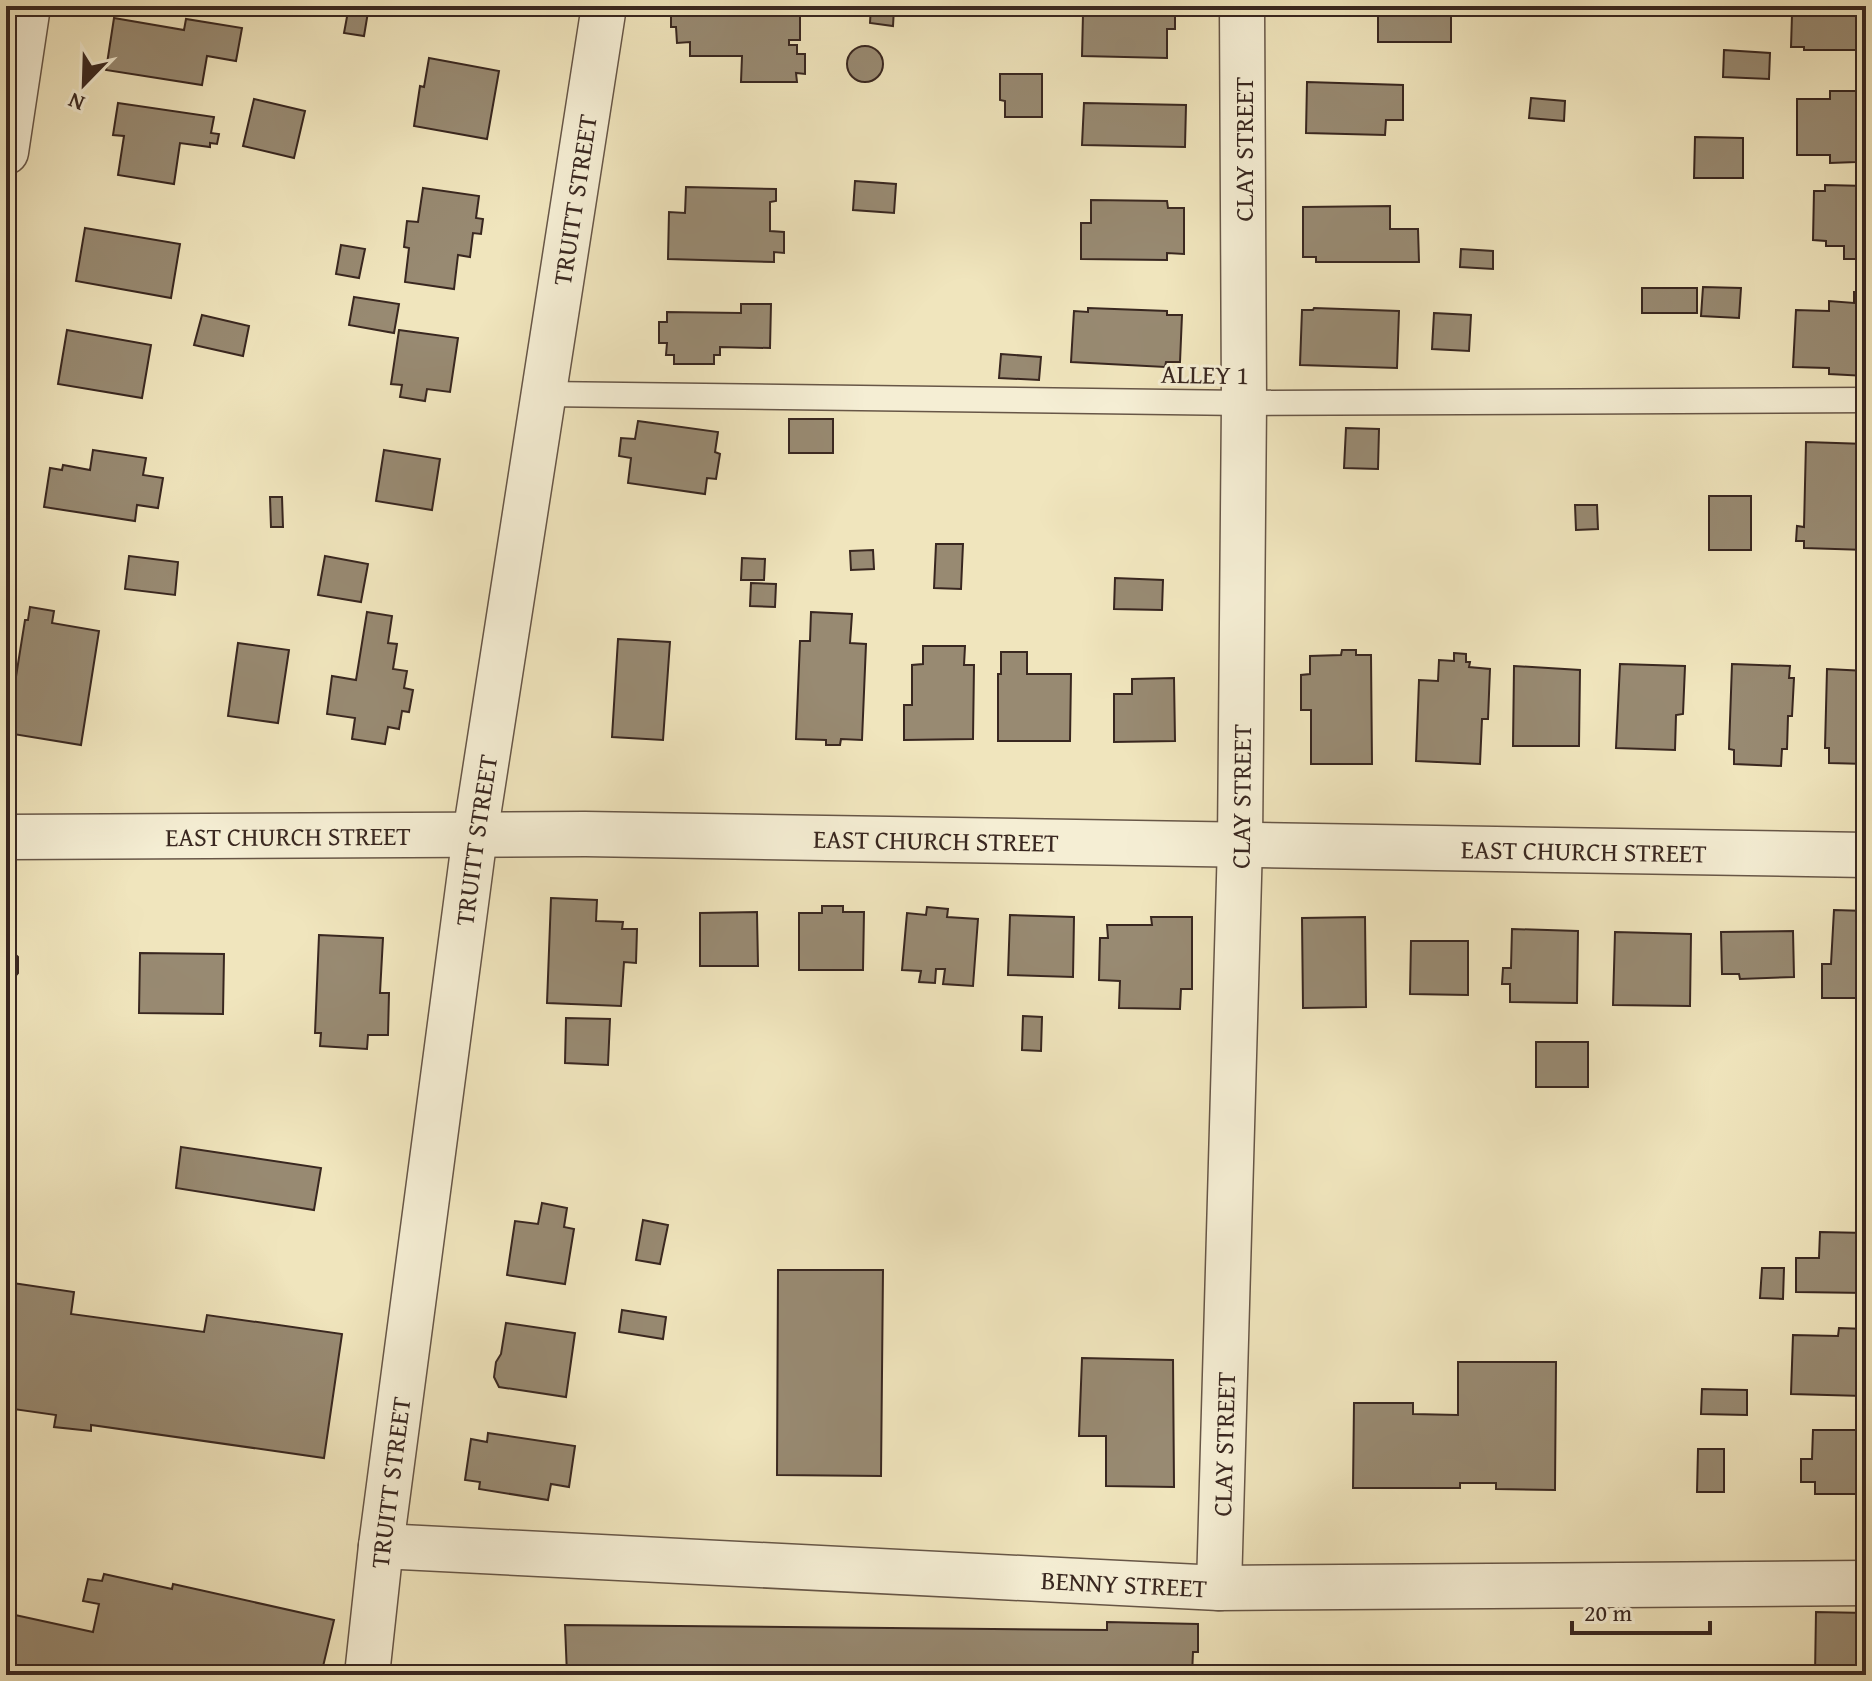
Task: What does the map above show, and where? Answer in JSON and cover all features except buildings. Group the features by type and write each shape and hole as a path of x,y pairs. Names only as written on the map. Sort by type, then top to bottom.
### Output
{"street":[{"path":"6,152 28,6"},
{"name":"TRUITT STREET","path":"367,1675 381,1546 475,835 604,6"},
{"name":"CLAY STREET","path":"1219,1588 1240,843 1244,403 1242,6"},
{"name":"EAST CHURCH STREET","path":"6,837 475,835 1240,843 1866,855"},
{"name":"BENNY STREET","path":"381,1546 1219,1588 1866,1583"}],"lane":[{"name":"ALLEY 1","path":"544,394 1244,403 1866,400"}]}
